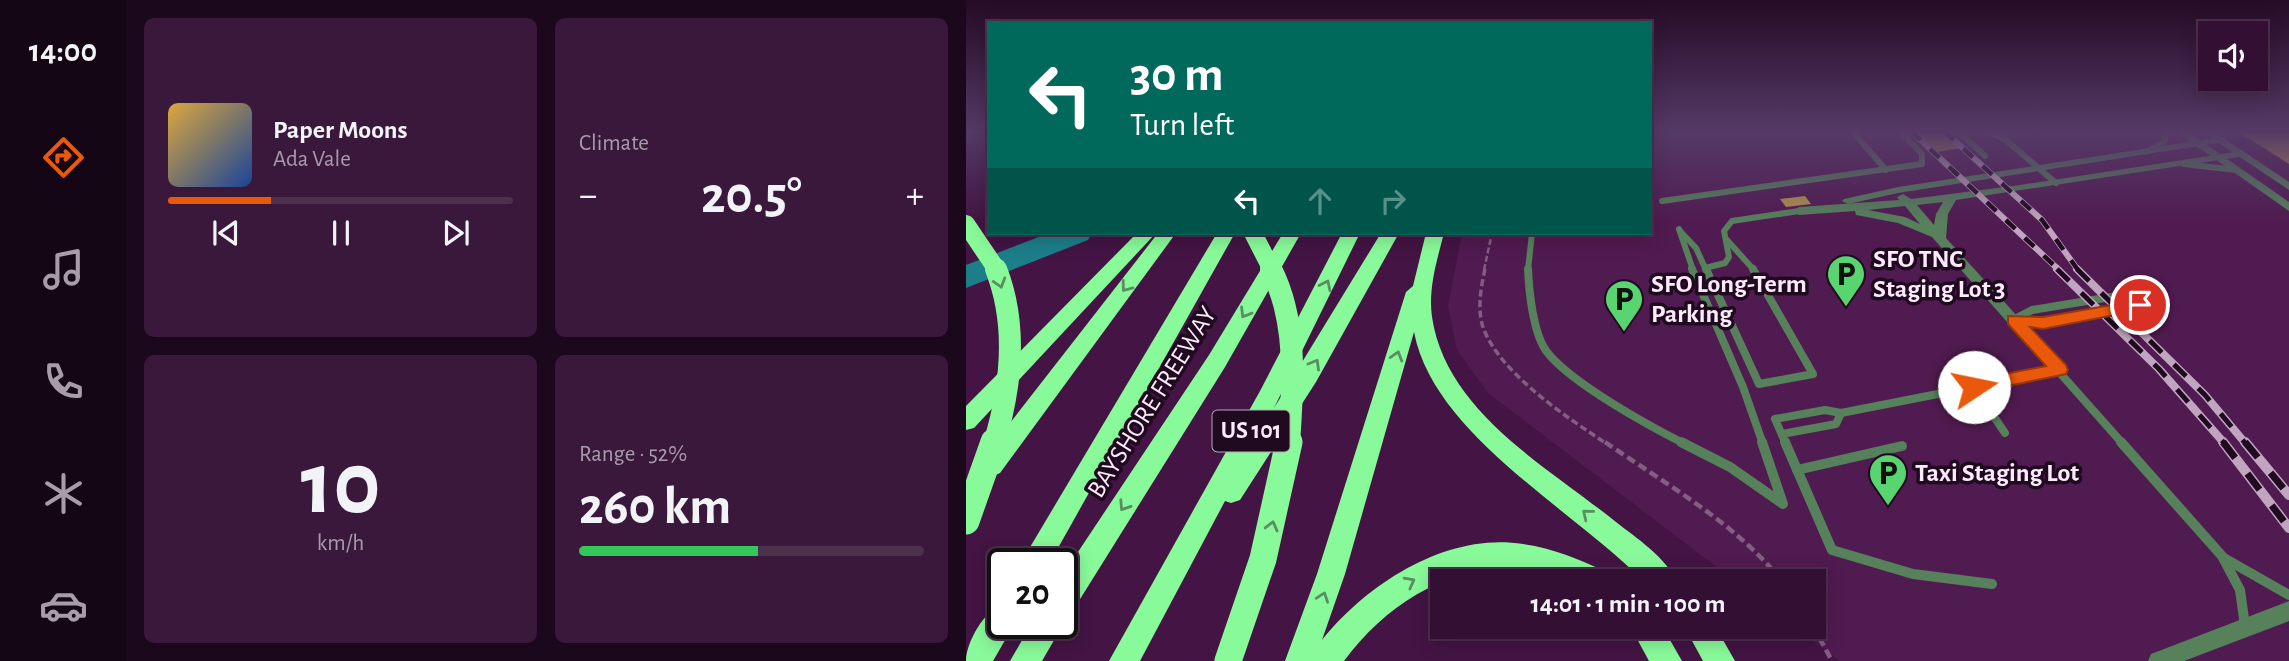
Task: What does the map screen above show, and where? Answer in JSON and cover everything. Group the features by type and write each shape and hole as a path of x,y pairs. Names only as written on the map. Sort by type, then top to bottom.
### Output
{"highway":[{"path":"966,225 998,272 1010,333 1009,376 1000,424 982,483 966,521"},
{"path":"966,421 1145,235"},
{"path":"966,499 1165,235"},
{"path":"1228,661 1266,550 1281,489 1291,422 1291,356 1286,315 1277,281 1254,235"},
{"name":"BAYSHORE FREEWAY","path":"1078,577 1217,360 1291,235"},
{"name":"US 101","path":"1125,661 1269,396 1350,235"},
{"path":"1144,626 1308,376 1389,235"},
{"path":"1300,661 1331,574 1433,235"},
{"path":"1434,235 1425,274 1421,315 1430,352 1451,393 1493,438 1621,542 1649,569"},
{"path":"1043,548 1222,240"},
{"path":"1438,569 1460,560 1498,554 1536,557 1574,569"},
{"path":"1325,661 1349,629 1380,600 1411,580 1430,572"},
{"path":"976,661 990,639"},
{"path":"1025,661 1039,639"},
{"path":"1653,639 1667,661"},
{"path":"1706,639 1720,661"}],"street":[{"path":"1799,211 1898,190 2082,162"},
{"path":"1799,211 1907,202 2056,183 2190,162"},
{"path":"2224,162 2289,207"},
{"path":"2252,162 2289,187"},
{"path":"1898,190 2014,320"},
{"path":"1941,236 1939,221 1943,208 1954,196"},
{"path":"1845,209 1901,220 1941,236"},
{"path":"2158,661 2289,611"}],"lane":[{"path":"1879,162 1886,170"},
{"path":"1662,201 1886,170 1923,162"},
{"path":"2031,162 2056,183"},
{"path":"2174,164 2198,164 2236,170"},
{"path":"1705,268 1725,263 1729,257 1724,231 1732,221 1799,211"},
{"path":"1532,235 1528,268 1530,300 1545,350 1563,368 1647,425 1730,467 1783,505 1744,387 1684,250 1679,229 1696,248 1759,384 1813,374 1749,261 1727,240"},
{"path":"2014,320 2032,310 2129,295"},
{"path":"2014,320 2043,323 2140,305"},
{"path":"2014,320 2222,556 2240,590 2245,626"},
{"path":"1992,584 1913,574 1832,550 1775,419 1825,410 1841,413 2060,370"},
{"path":"1974,387 2005,433"},
{"path":"1782,434 1836,424 1841,413"},
{"path":"1797,470 1902,446"},
{"path":"2222,556 2289,595"}],"path":[{"path":"1492,235 1480,303 1483,330 1506,362 1546,400 1751,545 1772,569"},
{"path":"1820,639 1832,661"}],"shaded area":[{"path":"1652,162 2289,162 2289,661 1840,661 1811,639 1826,639 1826,569 1719,569 1488,393 1457,350 1448,306 1462,235 1652,235"}],"building":[{"path":"1805,196 1811,204 1786,207 1780,199"}],"waterway":[{"path":"966,277 1072,235"}],"railway":[{"path":"1944,162 2059,270"},
{"path":"1978,162 2042,220 2078,270"},
{"path":"2057,269 2159,369 2225,444"},
{"path":"2078,270 2205,395 2246,444"},
{"path":"2223,442 2289,528"},
{"path":"2245,442 2289,495"}],"place":[{"name":"SFO TNC Staging Lot 3","path":"1846,308"},
{"name":"SFO Long-Term Parking","path":"1624,333"},
{"name":"Taxi Staging Lot","path":"1888,507"}],"route":[{"path":"1974,387 2060,370 2014,320 2043,323 2140,305"}]}
